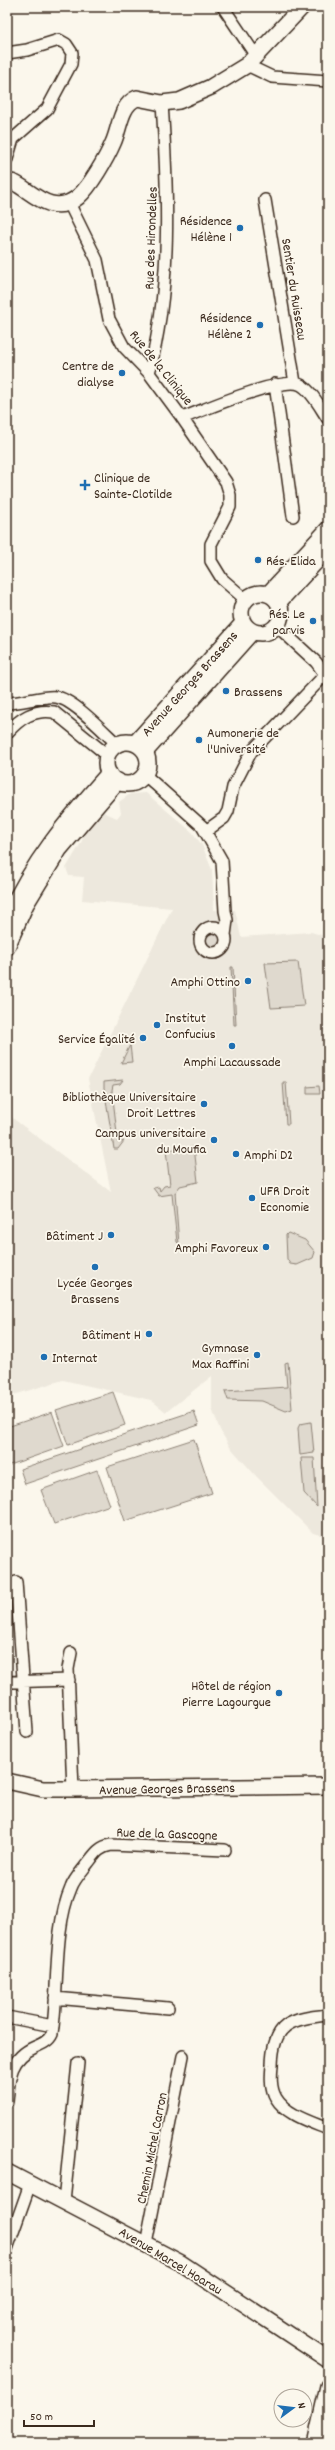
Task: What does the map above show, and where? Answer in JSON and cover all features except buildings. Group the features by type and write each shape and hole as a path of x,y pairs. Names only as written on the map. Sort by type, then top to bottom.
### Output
{"street":[{"path":"223,7 251,60 272,77 328,81"},
{"path":"7,183 10,182 18,184 33,196 48,204 69,203 85,190 109,150 128,104 137,98 162,103 179,101 195,95 251,60 302,7"},
{"path":"7,53 27,50 59,40 66,44 72,53 71,64 47,109 13,139 7,159"},
{"name":"Rue des Hirondelles","path":"149,374 156,345 162,302 167,220 168,195 162,103"},
{"name":"Sentier du Ruisseau","path":"265,200 296,383"},
{"name":"Rue de la Clinique","path":"69,203 97,260 109,319 124,346 149,374 182,418 275,384 296,383"},
{"path":"296,383 303,386 309,392 328,418"},
{"path":"275,384 293,516"},
{"path":"182,418 226,482 230,495 230,507 211,544 211,561 222,579 245,599"},
{"path":"273,598 304,555 328,529"},
{"path":"273,598 328,549"},
{"path":"256,593 273,598 281,614 277,626 265,633 247,627 240,611 245,599 256,593"},
{"path":"206,831 224,818 228,811 233,787 252,752 326,672 277,626"},
{"name":"Avenue Georges Brassens","path":"140,747 247,627"},
{"path":"7,703 20,703 56,697 67,701 112,750"},
{"path":"7,703 16,716 16,722"},
{"path":"7,733 16,722 32,713 45,710 54,712 112,750"},
{"path":"7,947 26,904 59,850 109,780 106,761 112,750 123,742 140,747 148,763 145,775 130,784 109,780"},
{"path":"145,775 206,831 222,860 224,911 227,920 222,931"},
{"path":"7,918 19,890 43,851 74,811 109,780"},
{"path":"16,1582 27,1732"},
{"path":"71,1653 69,1680 73,1790"},
{"path":"7,1682 69,1680"},
{"name":"Avenue Georges Brassens","path":"7,1781 43,1789 73,1790 328,1786"},
{"name":"Rue de la Gascogne","path":"7,2102 10,2074 15,2062 24,2053 50,2038 53,2026 62,1922 67,1898 77,1878 99,1849 111,1845 225,1850"},
{"path":"55,1998 168,2008"},
{"path":"328,2015 297,2019 284,2025 276,2036 272,2048 271,2084 276,2098 291,2112 328,2129"},
{"path":"7,2017 53,2026"},
{"name":"Chemin Michel Carron","path":"146,2244 183,2056"},
{"path":"64,2201 78,2063"},
{"name":"Avenue Marcel Hoarau","path":"7,2172 181,2263 328,2360"},
{"path":"7,2249 30,2184"},
{"path":"315,2443 328,2386"}],"shaded area":[{"name":"Campus universitaire du Moufia","path":"146,793 192,832 202,845 212,870 214,910 235,910 241,937 311,932 328,937 328,1537 313,1533 256,1476 230,1447 220,1430 212,1409 212,1376 166,1412 151,1400 63,1380 7,1397 7,1114 111,1192 88,1079 172,908 82,900 84,877 69,876 66,868 81,843 94,808 117,818 121,813 119,802 130,794"},
{"path":"213,930 219,933 222,939 219,945 213,948 207,945 204,939 207,933"},
{"path":"298,962 304,1006 271,1008 265,963"},
{"path":"231,967 233,967 236,1025 234,1025"},
{"path":"130,1045 132,1062 121,1063"},
{"path":"123,1080 120,1084 113,1085 112,1090 118,1142 124,1141 118,1149 114,1149 104,1082"},
{"path":"283,1082 286,1082 289,1124 286,1124"},
{"path":"319,1086 320,1094 307,1094 307,1087"},
{"path":"194,1147 198,1182 180,1186 175,1193 179,1244 177,1242 172,1194 159,1196 153,1188 159,1187 160,1191 164,1186 170,1185 166,1150"},
{"path":"288,1233 305,1240 315,1252 313,1258 297,1265 290,1264 287,1259 286,1235"},
{"path":"288,1362 292,1409 286,1411 262,1401 228,1400 225,1391 287,1387 285,1363"},
{"path":"113,1392 125,1425 68,1445 56,1410"},
{"path":"194,1411 199,1425 25,1484 20,1469"},
{"path":"52,1412 64,1446 7,1466 7,1427"},
{"path":"311,1422 314,1453 300,1455 298,1428 300,1424"},
{"path":"194,1439 212,1493 125,1521 107,1467"},
{"path":"301,1458 314,1458 317,1507 304,1493"},
{"path":"97,1470 110,1505 54,1524 41,1490"}],"place":[{"name":"Résidence Hélène 1","path":"240,228"},
{"name":"Résidence Hélène 2","path":"260,325"},
{"name":"Centre de dialyse","path":"122,373"},
{"name":"Clinique de Sainte-Clotilde","path":"85,485"},
{"name":"Rés. Elida","path":"258,560"},
{"name":"Rés. Le parvis","path":"313,621"},
{"name":"Brassens","path":"226,691"},
{"name":"Aumonerie de l'Université","path":"199,740"},
{"name":"Amphi Ottino","path":"248,981"},
{"name":"Institut Confucius","path":"157,1025"},
{"name":"Service Égalité","path":"143,1038"},
{"name":"Amphi Lacaussade","path":"232,1046"},
{"name":"Bibliothèque Universitaire Droit Lettres","path":"204,1104"},
{"name":"Campus universitaire du Moufia","path":"214,1140"},
{"name":"Amphi D2","path":"236,1154"},
{"name":"UFR Droit Economie","path":"252,1198"},
{"name":"Bâtiment J","path":"111,1235"},
{"name":"Amphi Favoreux","path":"266,1247"},
{"name":"Lycée Georges Brassens","path":"95,1267"},
{"name":"Bâtiment H","path":"149,1334"},
{"name":"Gymnase Max Raffini","path":"257,1355"},
{"name":"Internat","path":"44,1357"},
{"name":"Hôtel de région Pierre Lagourgue","path":"279,1693"}]}
